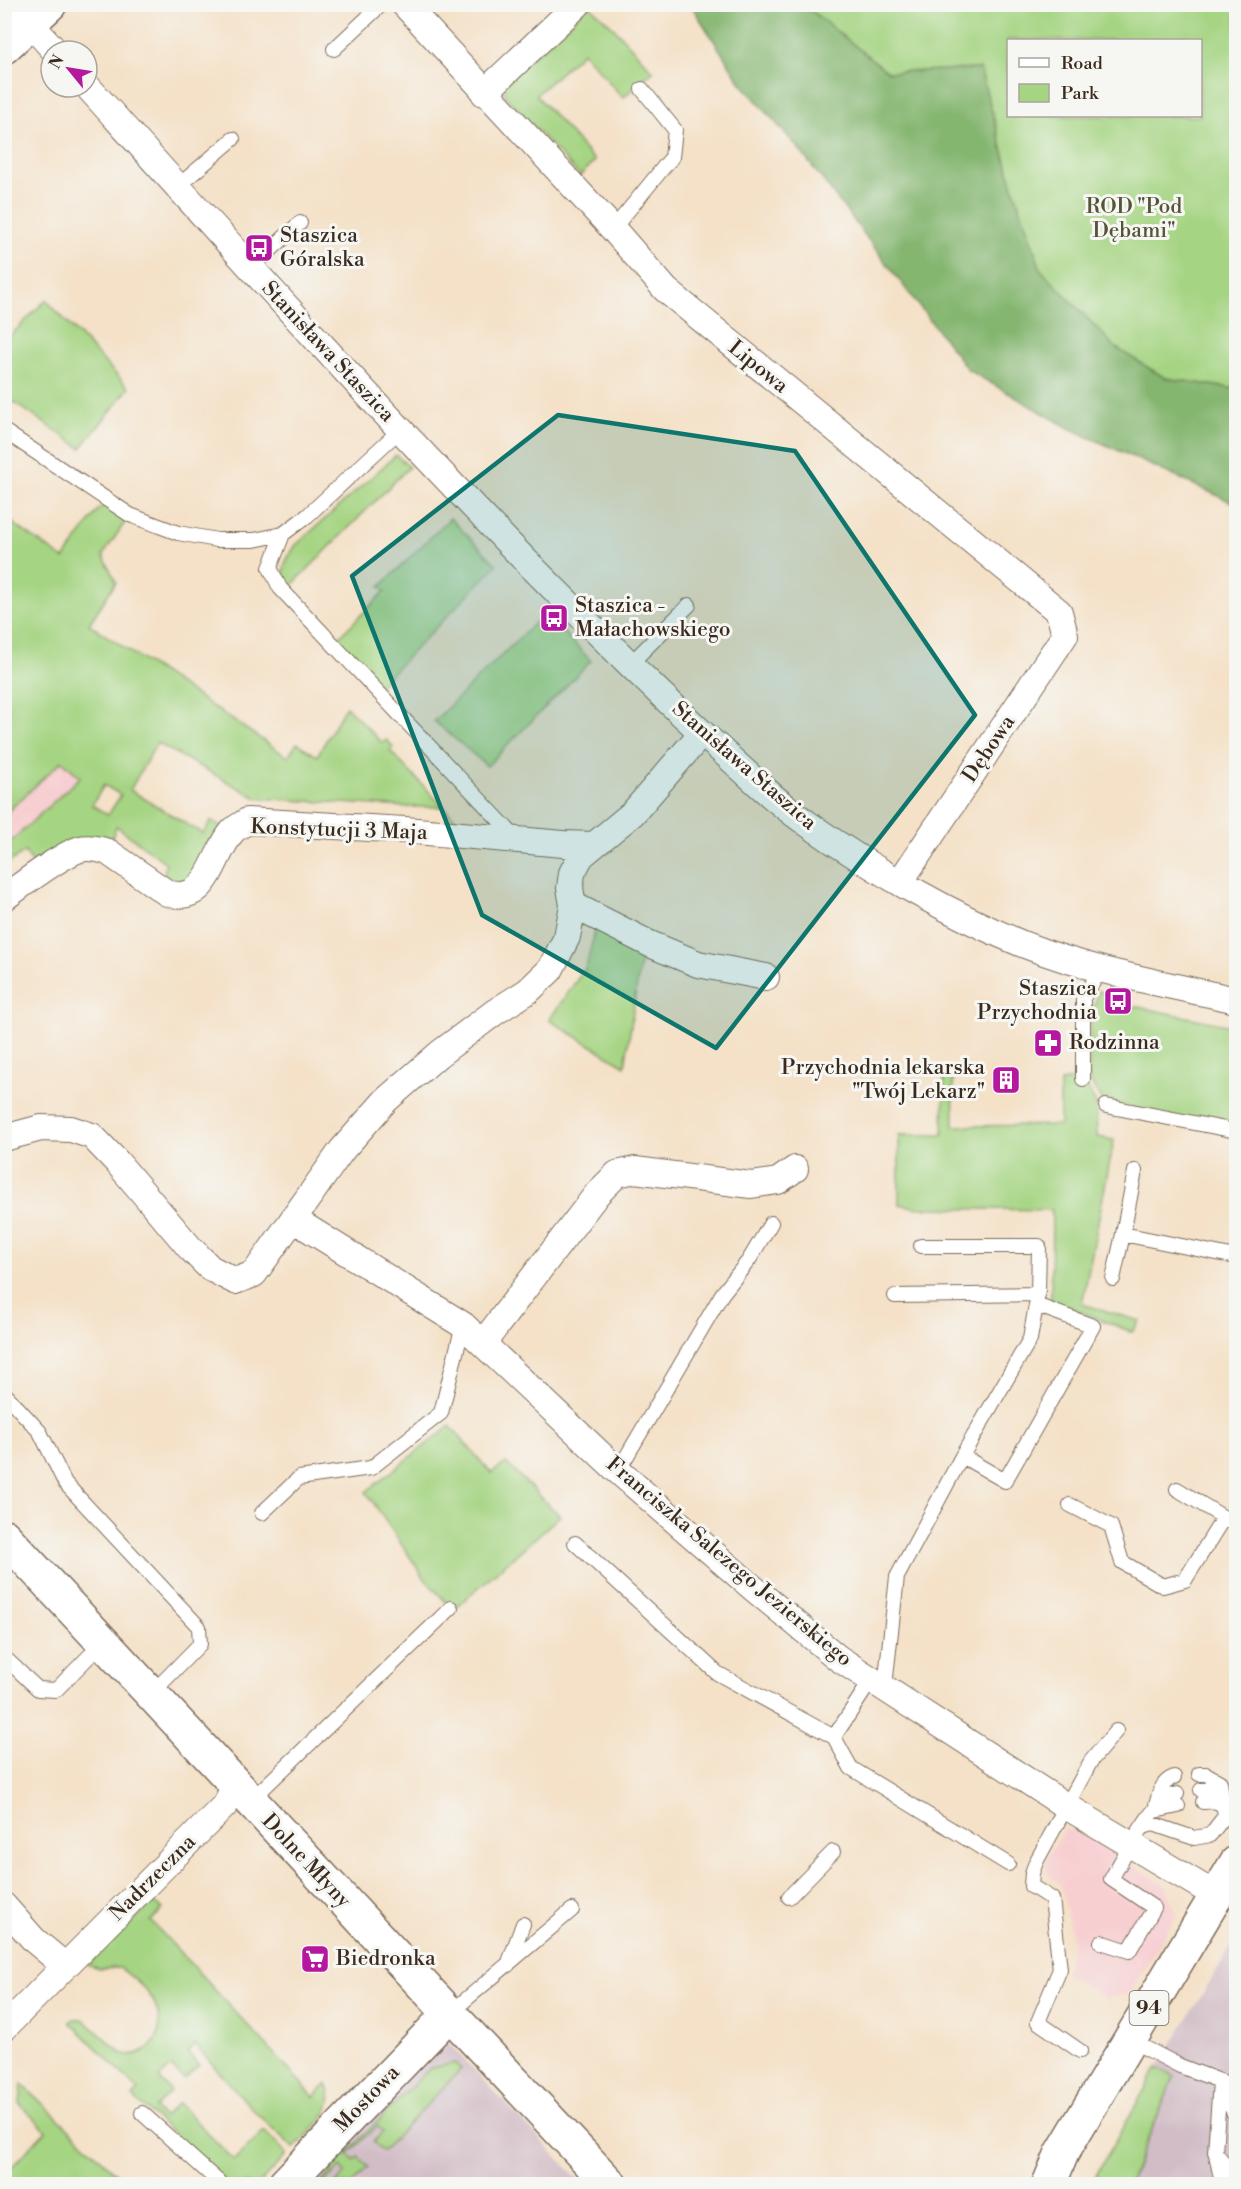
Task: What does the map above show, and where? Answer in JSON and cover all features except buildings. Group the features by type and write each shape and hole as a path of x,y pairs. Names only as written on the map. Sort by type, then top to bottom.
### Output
{"street":[{"name":"Lipowa","path":"404,4 484,93 613,229 666,290 1059,612"},
{"path":"484,93 578,4"},
{"path":"4,47 31,11 48,39"},
{"name":"Stanisława Staszica","path":"99,99 400,430 569,604 702,734 758,784 807,823 900,882 969,919 1025,945 1101,970 1236,1000"},
{"name":"Dębowa","path":"900,882 1065,635 1059,612"},
{"path":"4,1138 41,1128 71,1129 92,1136 210,1268 235,1281 254,1274 342,1150 386,1100 439,1054 495,1012 528,991 550,970 567,937 573,905 570,888 572,873 581,856 633,813 702,734"},
{"name":"Konstytucji 3 Maja","path":"4,898 64,857 81,849 99,849 108,852 167,893 190,895 200,887 233,830 247,821 405,830 594,845"},
{"path":"573,905 650,945 698,964 766,977"},
{"path":"483,1343 602,1189 617,1174 635,1170 751,1185 778,1181 795,1169"},
{"name":"Franciszka Salezego Jezierskiego","path":"293,1219 463,1325 618,1471 753,1588 831,1651 1066,1806 1137,1836 1217,1896"},
{"name":"Dolne Młyny","path":"4,1536 610,2184"},
{"name":"Nadrzeczna","path":"4,2028 225,1805 242,1793"},
{"name":"94","path":"1049,2184 1062,2153 1236,1863"},
{"path":"4,1906 34,1940 65,1966"},
{"name":"Mostowa","path":"285,2184 449,2014"},
{"path":"1040,2184 1062,2153"}],"lane":[{"path":"334,48 382,4"},
{"path":"613,229 672,157 675,130 642,89"},
{"path":"177,187 234,139"},
{"path":"251,268 300,223"},
{"name":"Stanisława Staszica","path":"4,431 130,515 178,532 217,540 254,540 283,534 307,516 400,430"},
{"path":"283,534 270,568 280,588 518,840"},
{"path":"630,664 689,605"},
{"path":"1083,1079 1083,998 1101,970"},
{"path":"1106,1106 1236,1131"},
{"path":"1113,1279 1135,1171"},
{"path":"618,1471 722,1294 749,1260 771,1223"},
{"path":"1123,1234 1236,1257"},
{"path":"834,1737 879,1683 897,1577 962,1456 1030,1339 1037,1300 1039,1246 921,1246"},
{"path":"895,1296 1037,1300 1094,1326 1005,1481 962,1456"},
{"path":"262,1513 298,1478 371,1467 441,1413 463,1325"},
{"path":"4,1393 40,1432 65,1483 199,1627 200,1644 152,1693"},
{"path":"1177,1489 1236,1525"},
{"path":"1070,1505 1111,1526 1122,1562 1163,1586 1185,1580 1224,1517"},
{"path":"575,1543 717,1673 834,1737 851,1768 1008,1864"},
{"path":"242,1793 451,1608"},
{"path":"4,1657 38,1689 56,1690 103,1642"},
{"path":"1080,2051 1038,2022 1060,1969 1052,1899 1032,1886 1032,1873 1091,1761 1116,1731"},
{"path":"1137,1836 1153,1824 1194,1838 1210,1835 1225,1816 1220,1782 1206,1774 1199,1774"},
{"path":"1101,1942 1129,1951 1154,1908 1111,1879 1155,1811 1161,1788 1168,1779 1174,1777"},
{"path":"1202,1796 1221,1803 1224,1808"},
{"path":"1155,1811 1178,1800"},
{"path":"789,1897 833,1852"},
{"path":"449,2014 572,1910"},
{"path":"508,1965 523,1924"},
{"path":"1130,2040 1180,2067 1236,2087"},
{"path":"1220,2082 1236,2118"},
{"path":"1220,2082 1215,2152 1222,2184"},
{"path":"142,2113 221,2184"},
{"path":"1215,2152 1236,2178"}],"highlighted area":[{"path":"558,415 795,451 975,715 716,1048 482,915 352,576"}],"shaded area":[{"path":"5,700 61,761 80,777 5,846"},
{"path":"1064,1829 1080,1832 1165,1885 1177,1915 1130,1993 1106,1999 1065,1974 1073,1943 1061,1885 1048,1874 1045,1862"},
{"path":"1236,1939 1236,2184 1092,2184 1131,2111"},
{"path":"435,2029 583,2184 285,2184"}],"green space":[{"path":"589,5 612,26 653,71 623,98 583,52 536,95 595,161 580,176 505,96 504,83"},
{"path":"691,5 804,5 888,72 980,69 1012,184 1041,270 1116,348 1165,378 1236,389 1236,504 1069,428 968,370 799,149 741,83"},
{"name":"ROD \"Pod Dębami\"","path":"804,5 1236,5 1236,389 1165,378 1116,348 1041,270 1012,184 980,69 888,72"},
{"path":"46,300 129,388 81,448 5,396 5,341"},
{"path":"396,455 409,467 288,589 284,566 295,546"},
{"path":"109,502 130,515 103,555 116,582 89,624 288,757 297,743 317,756 346,706 381,742 387,740 393,747 390,751 456,820 442,807 257,798 157,743 130,790 203,834 211,821 223,827 200,887 161,890 166,863 116,826 108,852 40,874 25,852 5,865 5,847 80,777 62,761 5,814 5,518 64,559 98,510","holes":["104,785 121,795 108,815 92,805"]},
{"path":"450,518 497,565 379,686 335,641 385,591 380,587"},
{"path":"545,613 591,661 487,766 434,721"},
{"path":"596,926 642,950 625,1066 549,1020 586,967"},
{"path":"1098,991 1111,995 1114,1002 1236,1027 1236,1131 1106,1106 1089,1080 1090,1025"},
{"path":"953,1074 954,1126 1060,1125 1060,1082 1083,1079 1096,1104 1097,1137 1114,1140 1082,1304 1140,1321 1132,1332 1051,1300 1052,1210 919,1208 899,1204 899,1135 943,1135 944,1076"},
{"path":"450,1426 491,1473 506,1463 560,1516 453,1610 425,1579 366,1492"},
{"path":"152,1903 163,1909 151,1921 314,2097 327,2084 330,2103 327,2111 294,2148 257,2114 195,2045 187,2053 199,2065 184,2079 171,2067 159,2078 170,2092 155,2108 164,2117 178,2103 234,2160 264,2131 287,2154 259,2184 228,2184 133,2097 139,2090 70,2022 74,2019 83,2019 124,2054 138,2054 152,2044 158,2032 159,2017 148,1993 120,1968 99,1969 88,1965"},
{"path":"455,2063 461,2069 383,2151 373,2142 383,2132 377,2126 348,2154 354,2161 358,2157 368,2167 352,2184 335,2184 346,2173 341,2167 323,2184 320,2184 332,2168 430,2068"},
{"path":"1157,2068 1174,2077 1129,2184 1091,2184"},
{"path":"22,2084 127,2184 5,2184 5,2174 46,2131 20,2104"}],"place":[{"name":"Staszica Góralska","path":"259,248"},
{"name":"Staszica - Małachowskiego","path":"554,618"},
{"name":"Staszica Przychodnia","path":"1118,1001"},
{"name":"Rodzinna","path":"1048,1043"},
{"name":"Przychodnia lekarska \"Twój Lekarz\"","path":"1006,1080"},
{"name":"Biedronka","path":"315,1959"}]}
